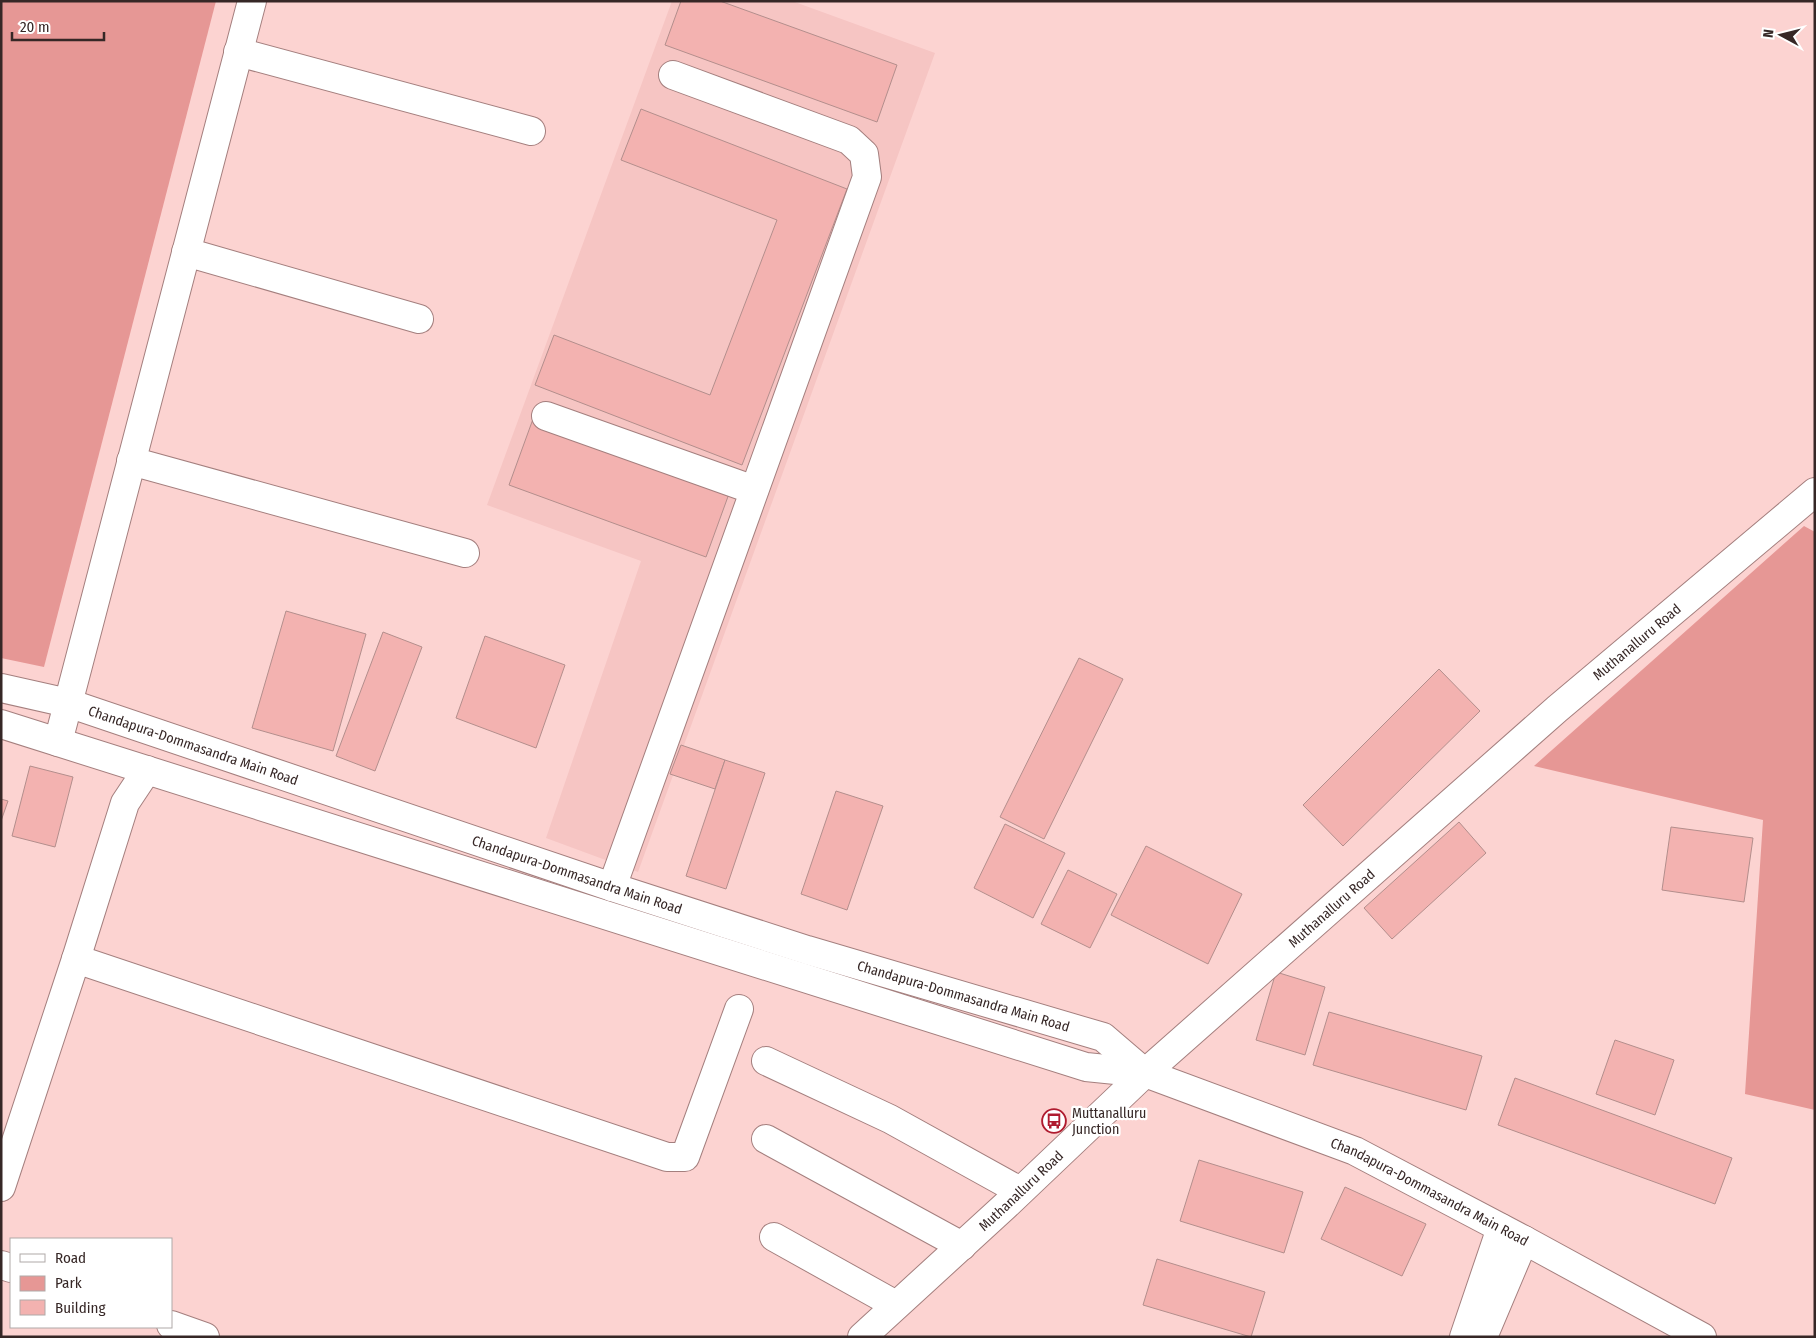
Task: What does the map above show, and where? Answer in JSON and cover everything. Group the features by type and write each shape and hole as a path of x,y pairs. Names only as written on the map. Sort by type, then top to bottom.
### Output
{"main road":[{"path":"58,742 252,1"},
{"path":"238,52 531,132"},
{"path":"612,887 867,177 864,154 849,140 673,75"},
{"path":"186,252 419,319"},
{"path":"546,416 754,490"},
{"path":"131,461 465,553"},
{"name":"Muthanalluru Road","path":"862,1337 962,1246 1145,1073 1557,709 1815,492"},
{"name":"Chandapura-Dommasandra Main Road","path":"1,688 68,703 612,887 807,950 1103,1037 1145,1073"},
{"name":"Chandapura-Dommasandra Main Road","path":"1,724 1086,1067 1145,1073 1355,1151 1702,1337"},
{"path":"1,1187 125,803 147,770"},
{"path":"76,959 667,1157 685,1157 739,1009"},
{"path":"766,1061 890,1119 1020,1191"},
{"path":"766,1139 962,1246"},
{"path":"1464,1337 1513,1234"},
{"path":"1483,1337 1513,1234"},
{"path":"774,1237 896,1305"},
{"path":"172,1325 205,1337"}],"shaded area":[{"path":"672,1 792,1 935,53 638,872 546,838 641,561 487,505"}],"green space":[{"path":"1,1 216,1 44,667 1,658"},
{"path":"1804,526 1815,532 1815,1110 1745,1094 1763,820 1534,766"}],"building":[{"path":"681,1 720,1 897,65 877,122 665,45"},
{"path":"641,109 847,189 742,465 535,385 554,335 710,395 777,220 621,160"},
{"path":"533,419 730,491 706,557 509,485"},
{"path":"286,611 366,634 333,751 252,728"},
{"path":"383,632 422,647 375,771 336,756"},
{"path":"485,636 565,665 536,748 456,718"},
{"path":"1079,658 1123,679 1044,839 1000,817"},
{"path":"1439,669 1480,711 1343,846 1303,805"},
{"path":"681,745 725,760 715,789 670,774"},
{"path":"725,760 765,773 726,889 686,876"},
{"path":"30,766 73,777 55,847 12,836"},
{"path":"836,791 883,806 847,910 801,894"},
{"path":"1,799 8,801 1,821"},
{"path":"1459,822 1486,853 1392,939 1364,908"},
{"path":"1005,824 1065,853 1033,918 974,888"},
{"path":"1671,827 1753,838 1744,902 1662,890"},
{"path":"1146,846 1242,894 1208,964 1111,915"},
{"path":"1068,870 1117,894 1090,948 1041,924"},
{"path":"1276,972 1325,987 1305,1055 1256,1040"},
{"path":"1329,1012 1482,1056 1466,1110 1313,1065"},
{"path":"1615,1040 1674,1060 1655,1115 1596,1094"},
{"path":"1515,1078 1732,1158 1715,1204 1498,1125"},
{"path":"1199,1160 1303,1192 1284,1253 1180,1221"},
{"path":"1345,1187 1426,1224 1402,1276 1321,1239"},
{"path":"1157,1259 1265,1292 1251,1337 1143,1305"}],"place":[{"name":"Muttanalluru Junction","path":"1054,1121"}]}
